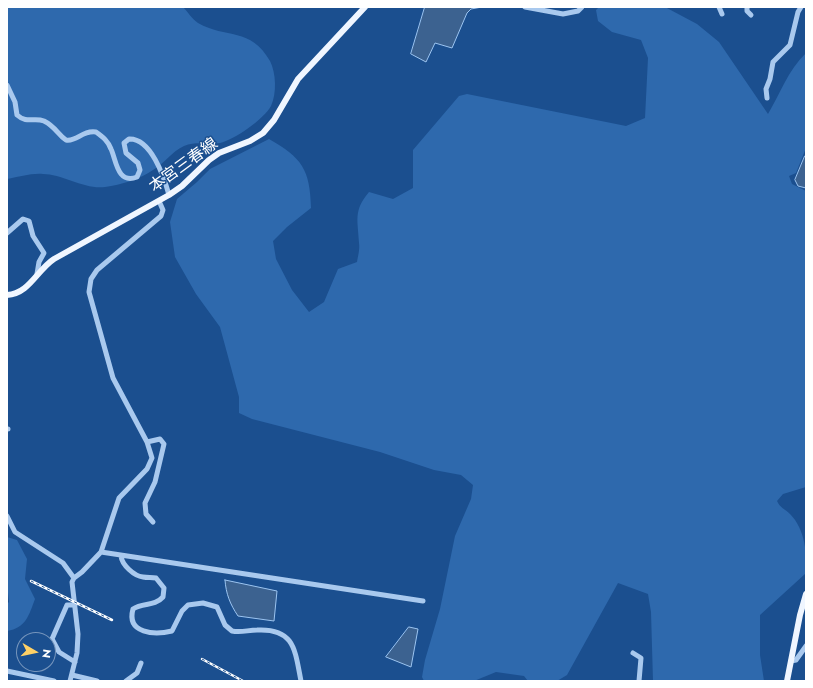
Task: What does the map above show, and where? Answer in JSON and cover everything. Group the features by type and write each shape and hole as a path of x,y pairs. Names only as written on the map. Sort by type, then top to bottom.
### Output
{"main road":[{"name":"本宮三春線","path":"7,295 16,294 23,290 37,274 54,259 169,195 182,186 209,160 219,153 250,141 263,132 274,120 298,79 365,7"},
{"path":"787,681 800,615 806,594"}],"street":[{"path":"525,7 551,9 568,14 578,11 582,7"},
{"path":"719,7 722,14"},
{"path":"747,7 747,11 751,15"},
{"path":"767,98 766,89 770,79 773,62 790,45 798,12 801,7"},
{"path":"7,85 15,102 17,114 20,118 25,120 42,120 57,129 66,140 74,139 82,133 96,132 108,143 118,170 128,177 137,177 140,170 138,163 126,153 124,143 129,139 139,141 154,157 169,195"},
{"path":"70,681 75,662 78,634 72,582 74,578 82,572 101,552 119,498 151,464 152,458 147,442 114,378 89,292 91,280 97,270 161,216 163,210 159,201"},
{"path":"7,233 23,219 29,221 33,236 44,253 39,262 37,274"},
{"path":"147,442 160,439 164,444 156,482 145,503 146,514 153,522"},
{"path":"7,516 9,529 63,563 74,578"},
{"path":"101,552 423,601"},
{"path":"121,556 123,564 133,572 143,577 156,578 164,588 163,597 159,602 150,605 141,605 133,609 132,614 135,626 139,629 156,633 172,631 182,611 188,605 207,603 217,607 225,625 232,631 271,630 284,635 293,646 301,681"},
{"path":"75,605 67,605 64,607 61,622 52,639 59,652 75,662"},
{"path":"791,661 796,660 806,646"},
{"path":"633,653 641,658 639,681"},
{"path":"126,681 137,673 141,663"},
{"path":"7,671 54,681"},
{"path":"72,674 97,681"}],"shaded area":[{"path":"7,7 183,7 198,23 208,28 246,38 263,50 274,71 275,89 273,101 262,117 233,138 220,143 193,144 184,146 175,151 148,173 124,183 98,187 82,184 58,176 43,174 7,179"},
{"path":"425,7 482,7 471,9 467,13 452,48 435,43 426,62 411,54"},
{"path":"599,7 665,7 697,24 719,42 768,114 789,74 806,53 806,148 796,173 789,176 792,184 806,191 806,487 783,494 777,501 790,514 799,527 806,551 805,574 760,615 760,655 764,681 653,681 651,612 648,594 618,583 567,675 557,681 528,681 524,676 496,672 474,681 424,681 422,677 425,660 440,609 455,536 471,499 473,485 461,475 434,470 380,452 252,419 239,413 239,397 220,327 196,294 175,257 170,222 177,199 210,169 269,139 280,146 297,159 306,174 309,183 311,208 287,227 273,241 276,259 292,290 309,312 324,302 338,269 357,262 359,248 358,216 364,199 369,192 393,199 413,188 413,150 459,96 467,94 626,126 645,118 648,58 641,40 612,32 598,21 596,10"},
{"path":"805,156 806,188 798,186 795,180"},
{"path":"7,537 17,540 27,559 25,579 35,599 29,615 23,624 7,631 7,604 9,602 7,583"},
{"path":"225,580 277,591 274,621 238,616 229,599"},
{"path":"409,627 418,629 411,667 386,657"}],"railway":[{"path":"31,581 112,620"},
{"path":"202,659 243,681"}]}
